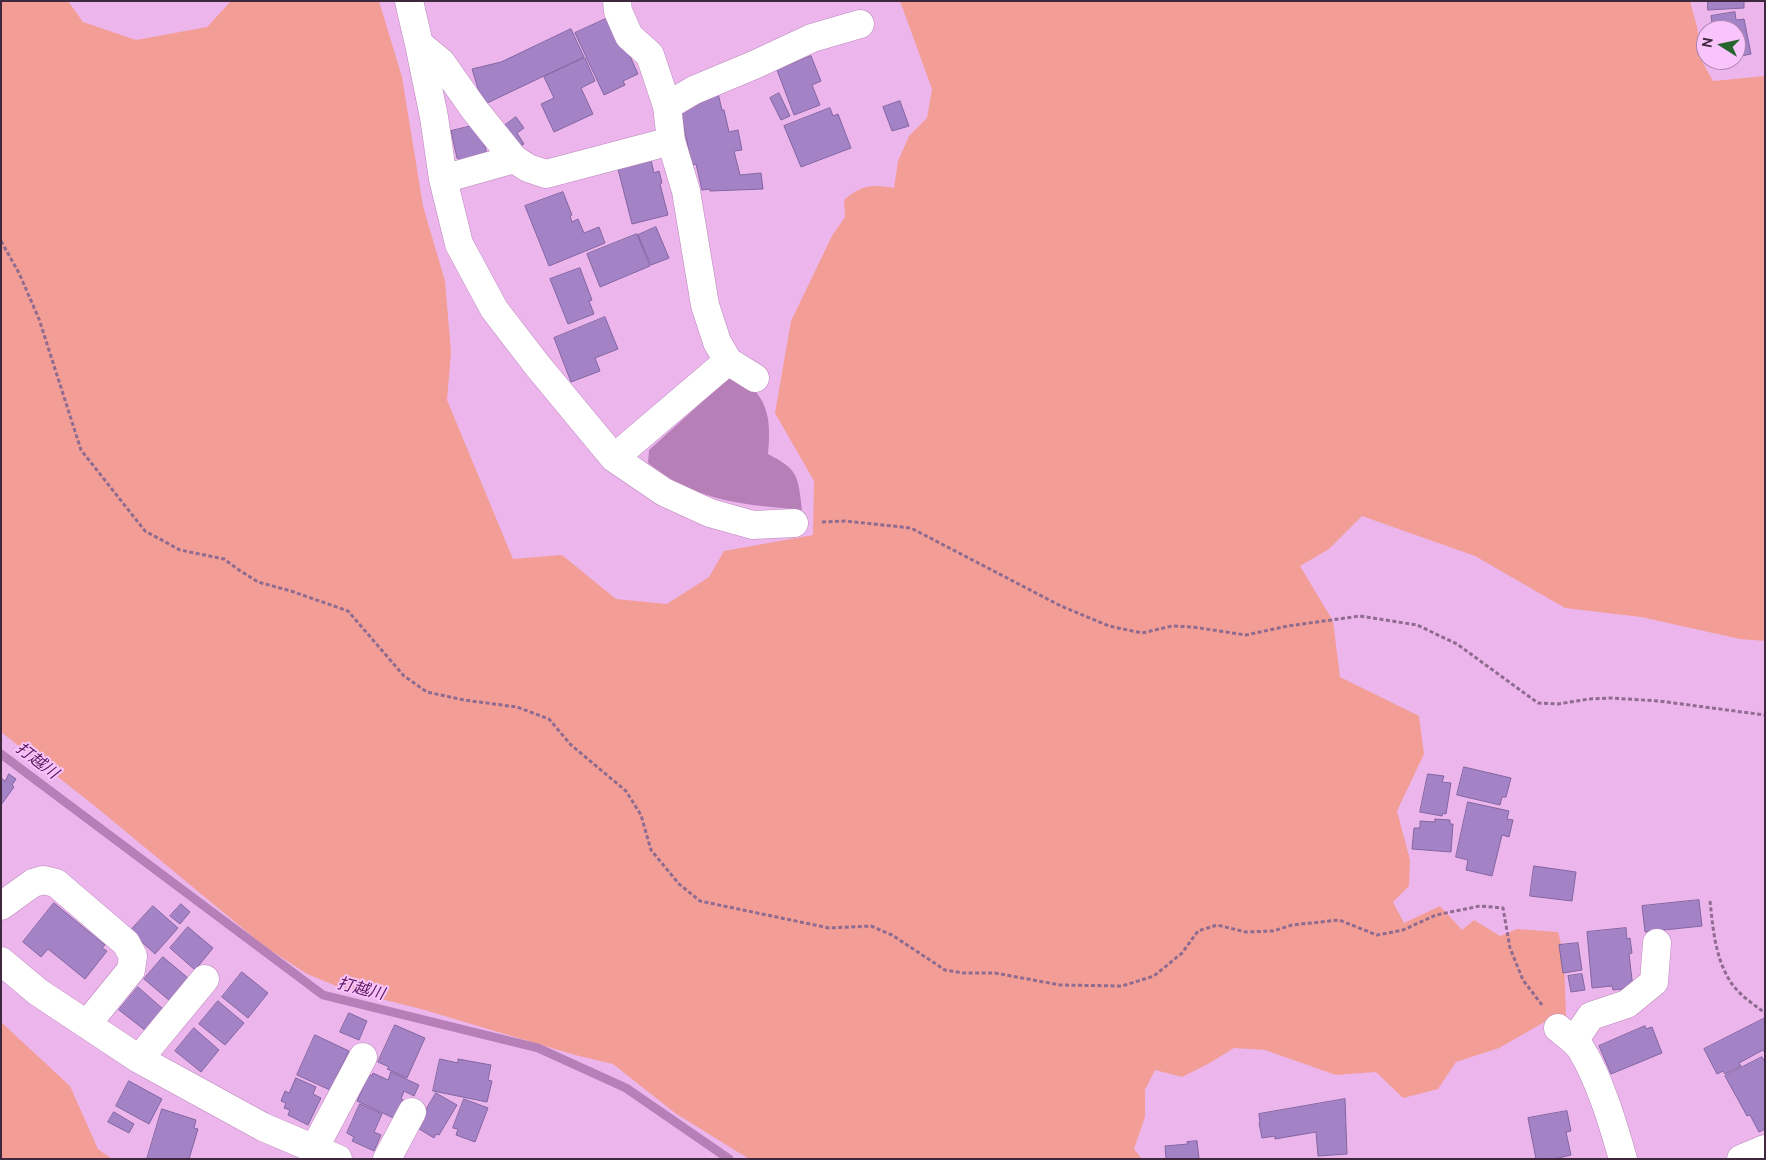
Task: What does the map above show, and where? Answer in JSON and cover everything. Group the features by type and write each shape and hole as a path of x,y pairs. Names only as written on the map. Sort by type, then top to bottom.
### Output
{"street":[{"path":"409,1 434,117 443,180 459,244 494,309 537,365 614,458 664,492 710,513 753,525 794,523"},
{"path":"617,1 618,10 629,36 650,55 667,106 671,141 686,190 705,305 717,342 728,361 755,378"},
{"path":"667,106 694,90 812,38 860,24"},
{"path":"419,44 441,62 514,159 528,168 546,174 671,141"},
{"path":"443,180 514,159"},
{"path":"614,458 728,361"},
{"path":"1,906 33,883 43,880 56,883 126,943 133,956 131,970 86,1024"},
{"path":"1622,1159 1612,1122 1597,1082 1581,1048 1566,1035 1591,1016 1627,1004 1654,982 1657,943"},
{"path":"1,961 38,992 139,1059 263,1127 326,1154 362,1057"},
{"path":"139,1059 205,979"},
{"path":"387,1159 412,1112"},
{"path":"1741,1159 1765,1150"}],"path":[{"path":"1,241 19,273 39,319 81,450 145,531 180,550 224,559 258,582 291,591 348,611 404,676 427,692 464,700 517,707 550,719 571,745 626,791 641,815 651,850 679,884 700,901 829,928 871,926 892,935 945,970 963,973 995,973 1060,984 1122,986 1154,976 1182,953 1198,931 1217,926 1246,932 1273,931 1292,925 1339,920 1377,935 1403,930 1436,916 1480,906 1503,908 1510,948 1523,980 1566,1035"},
{"path":"794,523 844,521 911,528 1061,606 1109,626 1142,633 1172,626 1193,627 1246,635 1288,626 1360,616 1417,625 1456,644 1538,703 1558,704 1611,698 1659,701 1765,715"},
{"path":"1710,901 1717,954 1730,982 1748,1000 1765,1013"}],"shaded area":[{"path":"1,1 68,1 83,22 136,40 207,27 231,1 379,1 402,77 423,206 445,281 451,352 447,400 513,559 562,555 616,599 667,604 709,577 724,551 813,535 814,481 775,413 791,321 832,236 845,217 844,200 856,191 867,187 894,188 898,161 909,136 927,118 932,89 900,1 1690,1 1696,23 1696,70 1707,70 1713,81 1765,76 1765,641 1740,639 1641,617 1565,608 1475,556 1362,516 1329,549 1300,566 1333,621 1340,677 1419,716 1424,754 1397,811 1410,860 1409,886 1393,902 1404,923 1440,906 1462,930 1474,920 1500,936 1517,929 1558,932 1564,955 1566,1017 1548,1020 1499,1048 1456,1062 1438,1089 1403,1098 1376,1072 1336,1075 1265,1050 1234,1048 1182,1077 1155,1070 1145,1090 1145,1117 1134,1149 1142,1159 749,1159 675,1113 613,1064 575,1055 421,1009 346,990 307,974 264,946 96,807 1,732"},
{"path":"731,376 753,389 764,405 768,421 768,454 786,465 795,475 798,482 802,510 742,503 712,497 679,484 648,463 649,450"},
{"path":"1,1022 70,1086 98,1149 112,1159 1,1159"}],"building":[{"path":"1708,1 1744,1 1744,8 1708,10"},
{"path":"1735,12 1736,20 1712,20 1711,16"},
{"path":"612,16 638,74 623,81 625,85 604,95 575,33"},
{"path":"571,29 584,57 483,105 472,69 501,62"},
{"path":"1746,29 1751,54 1746,55"},
{"path":"811,56 821,81 812,85 820,105 794,115 777,70"},
{"path":"585,58 595,81 581,88 593,114 554,132 541,104 554,98 544,77"},
{"path":"717,89 729,132 738,130 742,150 734,151 740,175 761,173 763,189 702,190 696,164 692,165 681,114 687,106"},
{"path":"779,93 790,116 781,120 770,98"},
{"path":"900,101 909,126 892,131 883,107"},
{"path":"830,108 833,116 838,114 851,148 801,167 784,126"},
{"path":"516,117 524,128 517,133 524,144 514,150 500,129"},
{"path":"480,124 487,155 461,160 457,158 451,131"},
{"path":"651,160 654,173 659,171 662,183 660,184 668,215 632,224 618,169"},
{"path":"563,192 572,215 570,216 572,222 578,219 584,233 599,227 605,243 549,266 525,206"},
{"path":"656,227 669,258 651,265 638,235"},
{"path":"637,234 650,266 600,287 587,254"},
{"path":"580,268 592,300 589,301 594,314 568,324 550,279"},
{"path":"605,317 618,349 595,358 600,371 571,382 554,338"},
{"path":"1464,767 1511,778 1506,797 1502,797 1500,805 1457,795"},
{"path":"9,774 16,779 12,785 14,787 1,805 1,778 5,781"},
{"path":"1428,774 1444,776 1442,782 1451,783 1446,814 1443,813 1442,816 1420,812"},
{"path":"1468,802 1509,811 1507,819 1513,820 1509,837 1502,835 1492,876 1466,870 1468,860 1456,857"},
{"path":"1435,819 1450,820 1450,824 1453,824 1451,852 1412,849 1414,828 1420,828 1420,821 1435,822"},
{"path":"1534,866 1576,872 1572,901 1530,896"},
{"path":"1699,900 1702,926 1645,932 1642,906"},
{"path":"54,903 105,945 102,948 107,951 85,979 48,949 41,957 23,942"},
{"path":"181,904 190,912 180,924 170,916"},
{"path":"153,906 178,928 155,954 130,931"},
{"path":"188,927 213,948 195,970 170,948"},
{"path":"1626,928 1627,939 1630,938 1632,953 1629,954 1633,988 1613,990 1612,986 1592,988 1587,932"},
{"path":"1578,943 1582,970 1563,973 1559,945"},
{"path":"163,957 188,978 170,1001 144,979"},
{"path":"242,972 268,993 248,1018 222,997"},
{"path":"1582,974 1585,990 1571,992 1568,976"},
{"path":"138,987 164,1010 146,1031 119,1010"},
{"path":"218,1001 244,1023 225,1045 199,1024"},
{"path":"349,1013 367,1021 359,1040 340,1032"},
{"path":"1765,1018 1765,1053 1763,1050 1739,1063 1741,1066 1725,1074 1723,1071 1717,1074 1704,1049"},
{"path":"395,1025 425,1038 407,1078 387,1069 389,1067 378,1062"},
{"path":"1645,1026 1646,1029 1652,1027 1662,1053 1611,1074 1599,1046"},
{"path":"194,1028 219,1050 201,1072 175,1051"},
{"path":"315,1035 349,1051 330,1090 297,1075"},
{"path":"1762,1057 1765,1062 1765,1129 1759,1132 1750,1115 1747,1116 1725,1076"},
{"path":"440,1059 458,1063 458,1059 491,1065 488,1080 492,1081 487,1102 433,1091"},
{"path":"391,1072 419,1085 414,1096 404,1091 401,1099 411,1104 402,1122 357,1101 369,1074 372,1076 373,1073 388,1080"},
{"path":"296,1078 316,1087 313,1094 321,1098 308,1125 288,1115 290,1110 284,1108 286,1103 281,1101 285,1091 289,1093"},
{"path":"129,1081 162,1099 149,1124 116,1106"},
{"path":"436,1093 457,1105 439,1135 436,1134 434,1138 416,1127"},
{"path":"464,1099 488,1108 475,1142 456,1135 458,1129 453,1128"},
{"path":"1345,1099 1347,1154 1318,1156 1316,1132 1275,1139 1275,1136 1262,1138 1259,1114"},
{"path":"360,1104 382,1114 374,1132 381,1135 374,1151 352,1141 354,1137 347,1133"},
{"path":"162,1109 196,1120 194,1128 198,1129 189,1159 147,1159"},
{"path":"1567,1111 1571,1131 1566,1132 1571,1155 1554,1159 1536,1159 1528,1118"},
{"path":"114,1112 134,1124 129,1133 108,1122"},
{"path":"1197,1141 1199,1159 1166,1159 1165,1146 1188,1144 1187,1142"}],"waterway":[{"name":"打越川","path":"1,754 323,995 538,1048 626,1088 729,1159"}]}
